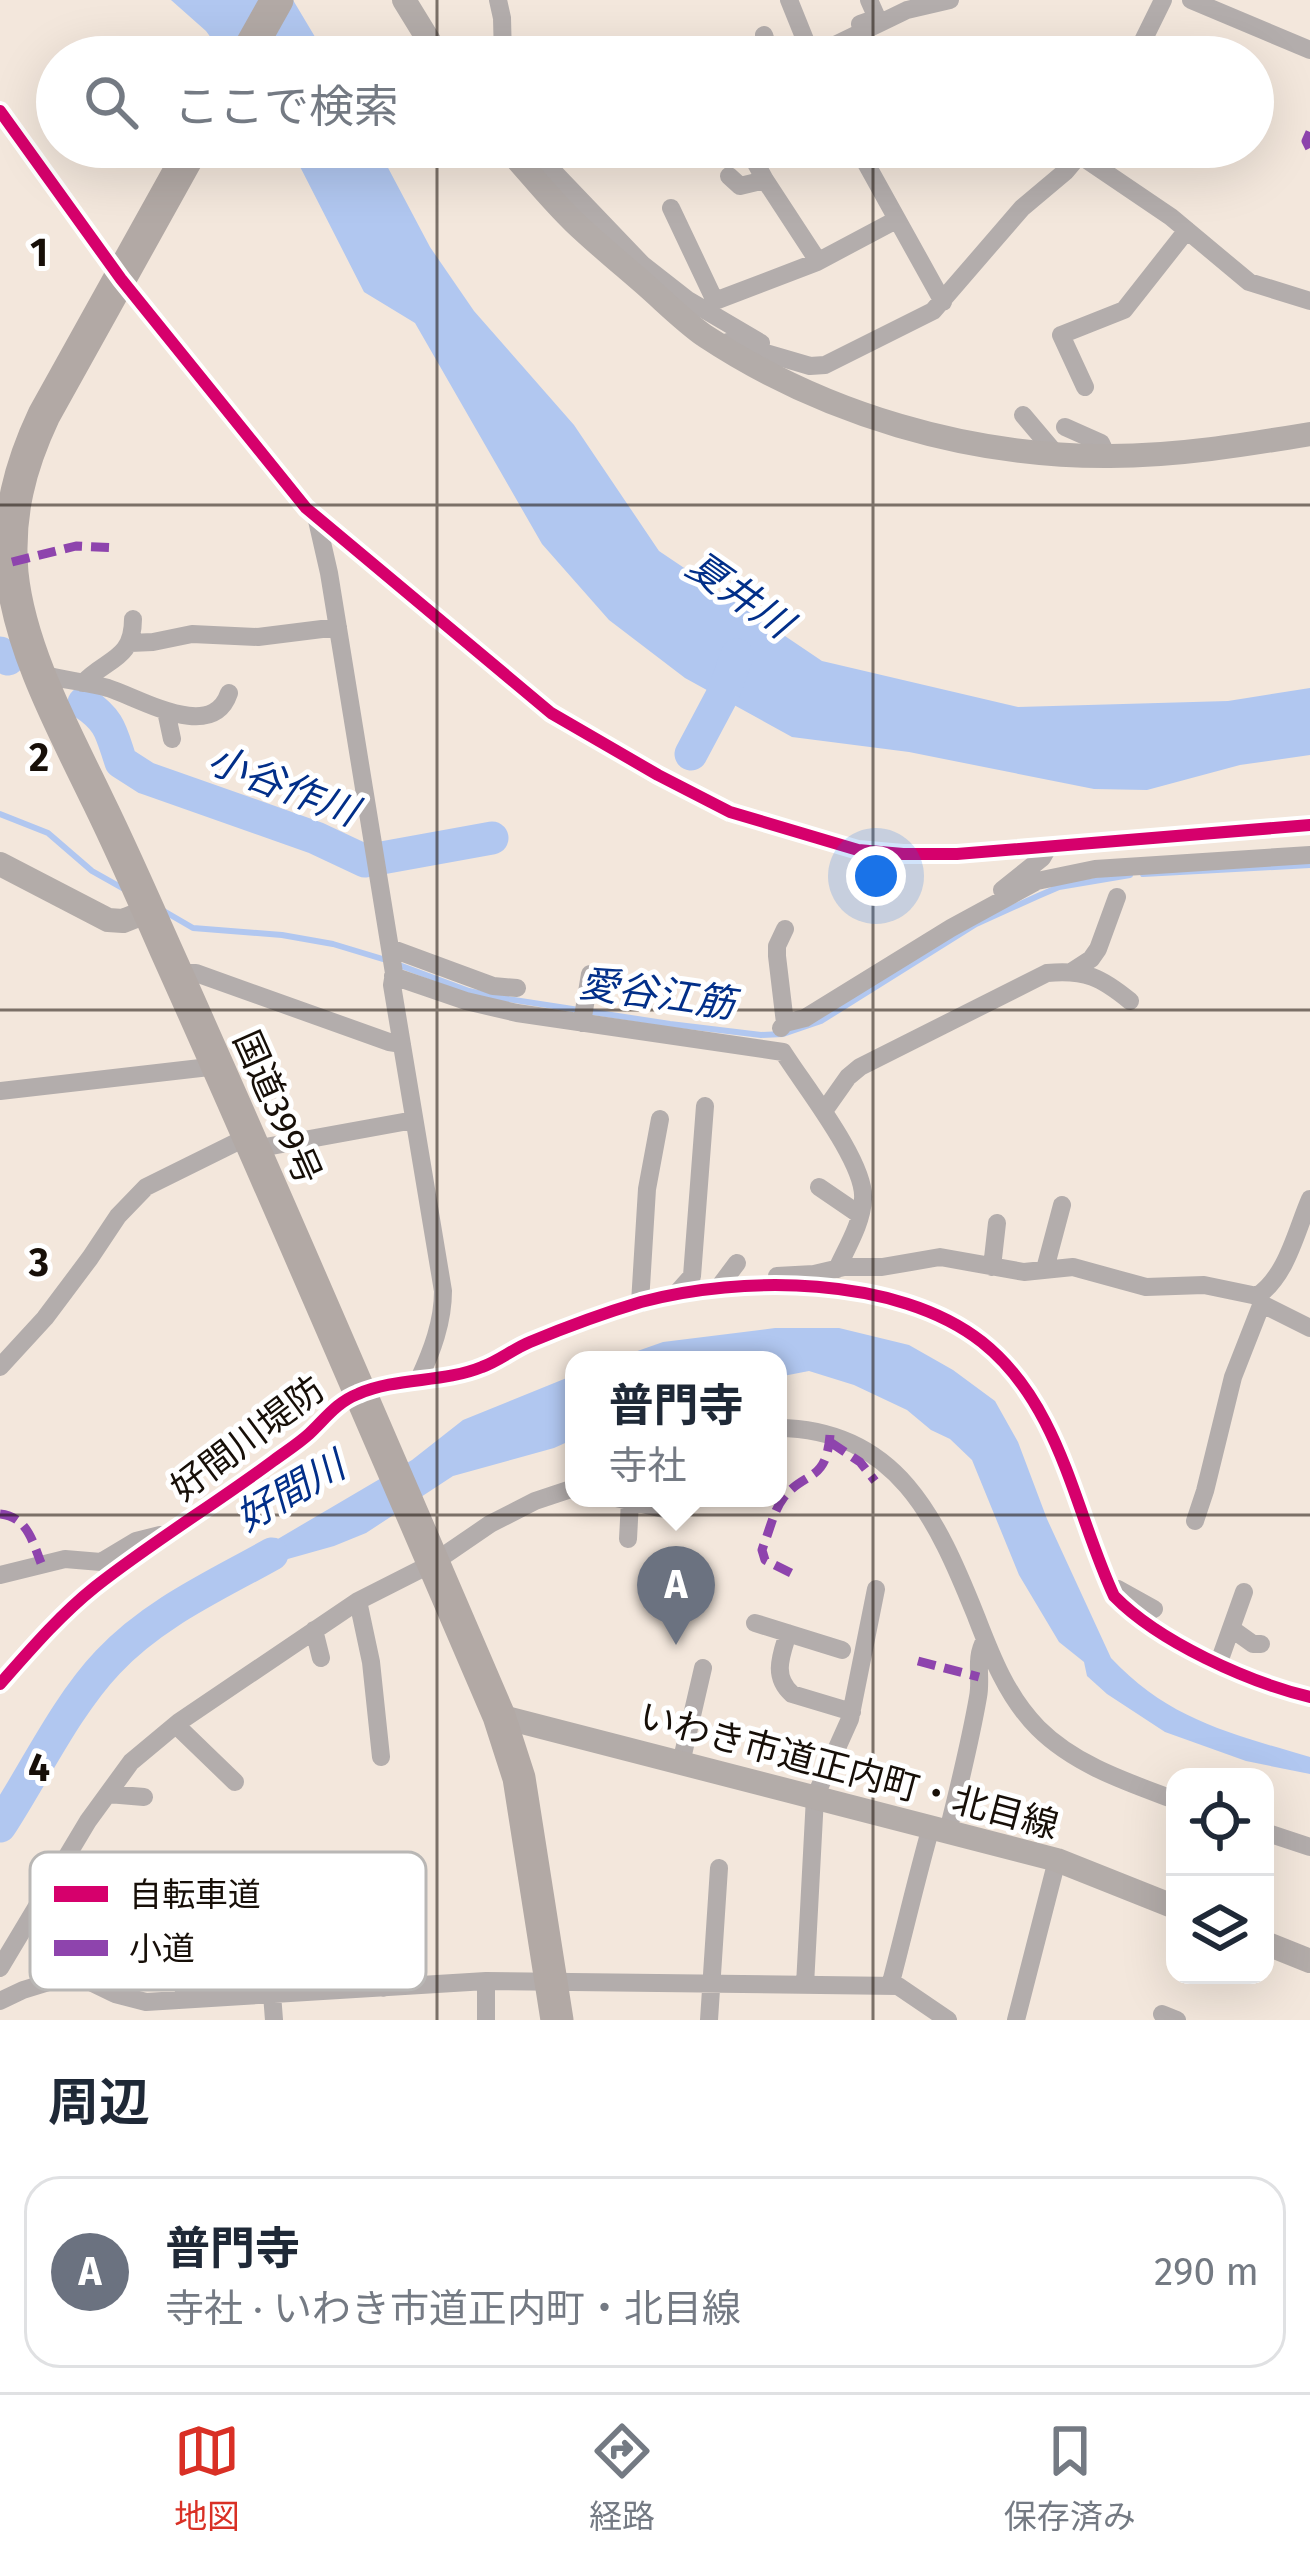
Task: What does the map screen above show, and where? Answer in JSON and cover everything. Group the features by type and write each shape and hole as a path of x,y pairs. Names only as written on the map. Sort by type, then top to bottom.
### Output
{"highway":[{"path":"257,36 277,0"},
{"name":"国道399号","path":"182,168 26,452 6,521 12,574 48,694 252,1142 500,1716 519,1778 557,2020"}],"street":[{"path":"404,0 426,36"},
{"path":"498,0 502,36"},
{"path":"789,0 803,36"},
{"path":"843,36 877,17 869,0"},
{"path":"850,36 907,10 950,0"},
{"path":"1145,36 1163,0"},
{"path":"1191,0 1310,50"},
{"path":"0,111 36,161"},
{"path":"41,168 122,279 306,508 551,713 658,775 730,812 858,850 903,854 957,854 1310,825"},
{"path":"525,168 572,220 700,333 805,391 854,411 945,437 1056,454 1107,456 1234,447 1310,434"},
{"path":"550,168 642,264 688,300 785,359"},
{"path":"758,168 818,261"},
{"path":"868,168 943,302"},
{"path":"700,333 810,366 825,364 943,302 1022,208 1066,168"},
{"path":"1106,168 1249,282 1305,294"},
{"path":"729,176 740,186 764,180"},
{"path":"671,208 715,301 818,261 896,220"},
{"path":"1085,387 1061,335 1124,310 1187,230"},
{"path":"1023,415 1056,454"},
{"path":"1065,427 1102,442 1107,456"},
{"path":"316,516 338,627 443,1291 437,1332 418,1379"},
{"path":"83,683 125,651 133,619"},
{"path":"130,643 191,634 258,637 338,627"},
{"path":"41,674 105,688 166,711 206,716 220,709 229,693"},
{"path":"166,711 172,739"},
{"path":"992,904 1049,846"},
{"path":"778,1050 779,1031 785,1023 805,1018 1036,881 1095,869 1310,854"},
{"path":"0,864 108,920 123,921 148,911"},
{"path":"1071,972 1098,950 1117,897"},
{"path":"785,929 777,956 785,1023"},
{"path":"389,948 493,986 517,988"},
{"path":"824,1111 860,1067 1047,973 1071,972 1104,980 1130,1001"},
{"path":"176,973 196,973 402,1044"},
{"path":"393,974 484,1006 783,1052 824,1111 863,1189 860,1215 837,1269"},
{"path":"582,1023 590,974"},
{"path":"0,1091 218,1066"},
{"path":"676,1294 692,1276 705,1106"},
{"path":"640,1303 646,1189 660,1119"},
{"path":"0,1367 45,1318 118,1216 146,1187 252,1142 414,1120"},
{"path":"819,1187 860,1215"},
{"path":"1195,1521 1238,1358 1260,1300 1280,1272 1310,1199"},
{"path":"1045,1269 1062,1205"},
{"path":"992,1267 998,1223"},
{"path":"751,1286 784,1275 940,1257 1024,1272 1073,1267 1146,1287 1204,1285 1260,1300 1310,1328"},
{"path":"719,1287 737,1263"},
{"name":"好間川堤防","path":"0,1684 94,1588 310,1434 340,1404 359,1393 480,1368 525,1344 640,1303 719,1287 751,1286 862,1293 910,1305 978,1338 1029,1390 1045,1419 1114,1596 1134,1616 1190,1650 1282,1691 1305,1694"},
{"path":"787,1428 842,1438 877,1456 905,1483 933,1519 985,1640 1014,1697 1037,1727 1072,1756 1166,1797"},
{"path":"69,1852 131,1762 176,1724 430,1558 535,1501 565,1492"},
{"path":"624,1507 628,1539"},
{"path":"659,1507 664,1508"},
{"path":"0,1575 64,1559 101,1562 136,1541 166,1536"},
{"path":"1106,1577 1154,1609"},
{"path":"805,1985 815,1797 852,1712 876,1589"},
{"path":"1219,1662 1244,1592"},
{"path":"358,1601 382,1756"},
{"path":"755,1623 842,1650"},
{"path":"1232,1629 1252,1644 1261,1644"},
{"path":"314,1630 321,1658"},
{"path":"788,1634 778,1670 786,1689 852,1712"},
{"path":"890,1986 908,1909 969,1750 980,1688 978,1660 985,1640"},
{"path":"681,1763 703,1668"},
{"name":"いわき市道正内町・北目線","path":"500,1716 1057,1860 1166,1903"},
{"path":"176,1724 235,1782"},
{"path":"108,1794 144,1797"},
{"path":"1274,1835 1310,1847"},
{"path":"1016,2020 1057,1860"},
{"path":"709,2020 719,1868"},
{"path":"0,1968 30,1918"},
{"path":"1274,1947 1310,1961"},
{"path":"486,1982 486,2020"},
{"path":"426,1986 898,1986 948,2020"},
{"path":"0,2001 30,1988"},
{"path":"107,1990 146,2002 347,1990"},
{"path":"184,1990 184,2000"},
{"path":"272,1994 274,2020"},
{"path":"226,2020 227,1997"},
{"path":"911,2020 918,2000"}],"water":[{"path":"171,0 293,0 314,36 210,36"},
{"path":"301,168 388,168 430,247 474,311 574,425 659,551 822,661 1018,707 1228,701 1310,688 1310,755 1240,765 1147,790 1094,789 909,752 792,737 685,678 609,620 542,544 415,323 364,292"},
{"path":"775,1328 839,1328 909,1345 953,1370 995,1401 1018,1442 1047,1519 1111,1658 1179,1711 1310,1757 1310,1774 1246,1761 1165,1732 1087,1676 1084,1662 1059,1642 1019,1575 972,1460 907,1410 854,1385 809,1371 787,1375 787,1351 638,1351 663,1342"},
{"name":"好間川","path":"565,1379 565,1443 453,1476 366,1533 334,1546 203,1583 412,1460 463,1420"}],"waterway":[{"name":"小谷作川","path":"0,653 8,659"},
{"name":"小谷作川","path":"691,754 724,692 737,655"},
{"name":"小谷作川","path":"84,703 105,722 121,762 146,778 316,838 365,861 492,838"},
{"name":"愛谷江筋","path":"0,814 48,833 92,871 124,889"},
{"name":"愛谷江筋","path":"1143,874 1310,865"},
{"name":"愛谷江筋","path":"399,965 495,997 670,1024 783,1034 821,1021 976,924 1059,887 1130,875"},
{"name":"愛谷江筋","path":"162,910 193,928 282,935 386,960"},
{"name":"好間川","path":"0,1826 64,1720 108,1662 165,1615 272,1554"}],"marked path":[{"path":"1310,132 1306,141 1310,149"},
{"path":"12,562 76,546 117,548"},
{"path":"787,1495 819,1469 830,1435"},
{"path":"830,1442 860,1462 875,1481"},
{"path":"778,1507 762,1550 765,1560 791,1573"},
{"path":"0,1514 22,1525 41,1563"},
{"path":"918,1661 979,1677"}],"cycle path":[{"path":"0,111 36,161"},
{"path":"41,168 121,279 306,508 551,713 658,775 730,812 858,850 903,854 957,854 1310,825"},
{"path":"0,1684 95,1587 296,1445 351,1397 388,1385 467,1372 544,1336 641,1302 725,1287 770,1285 863,1293 907,1304 947,1320 982,1342 1009,1367 1048,1427 1114,1596 1155,1629 1206,1658 1310,1697"}],"place":[{"name":"普門寺","path":"676,1645"}],"water label":[{"name":"夏井川","path":"740,594"}]}
